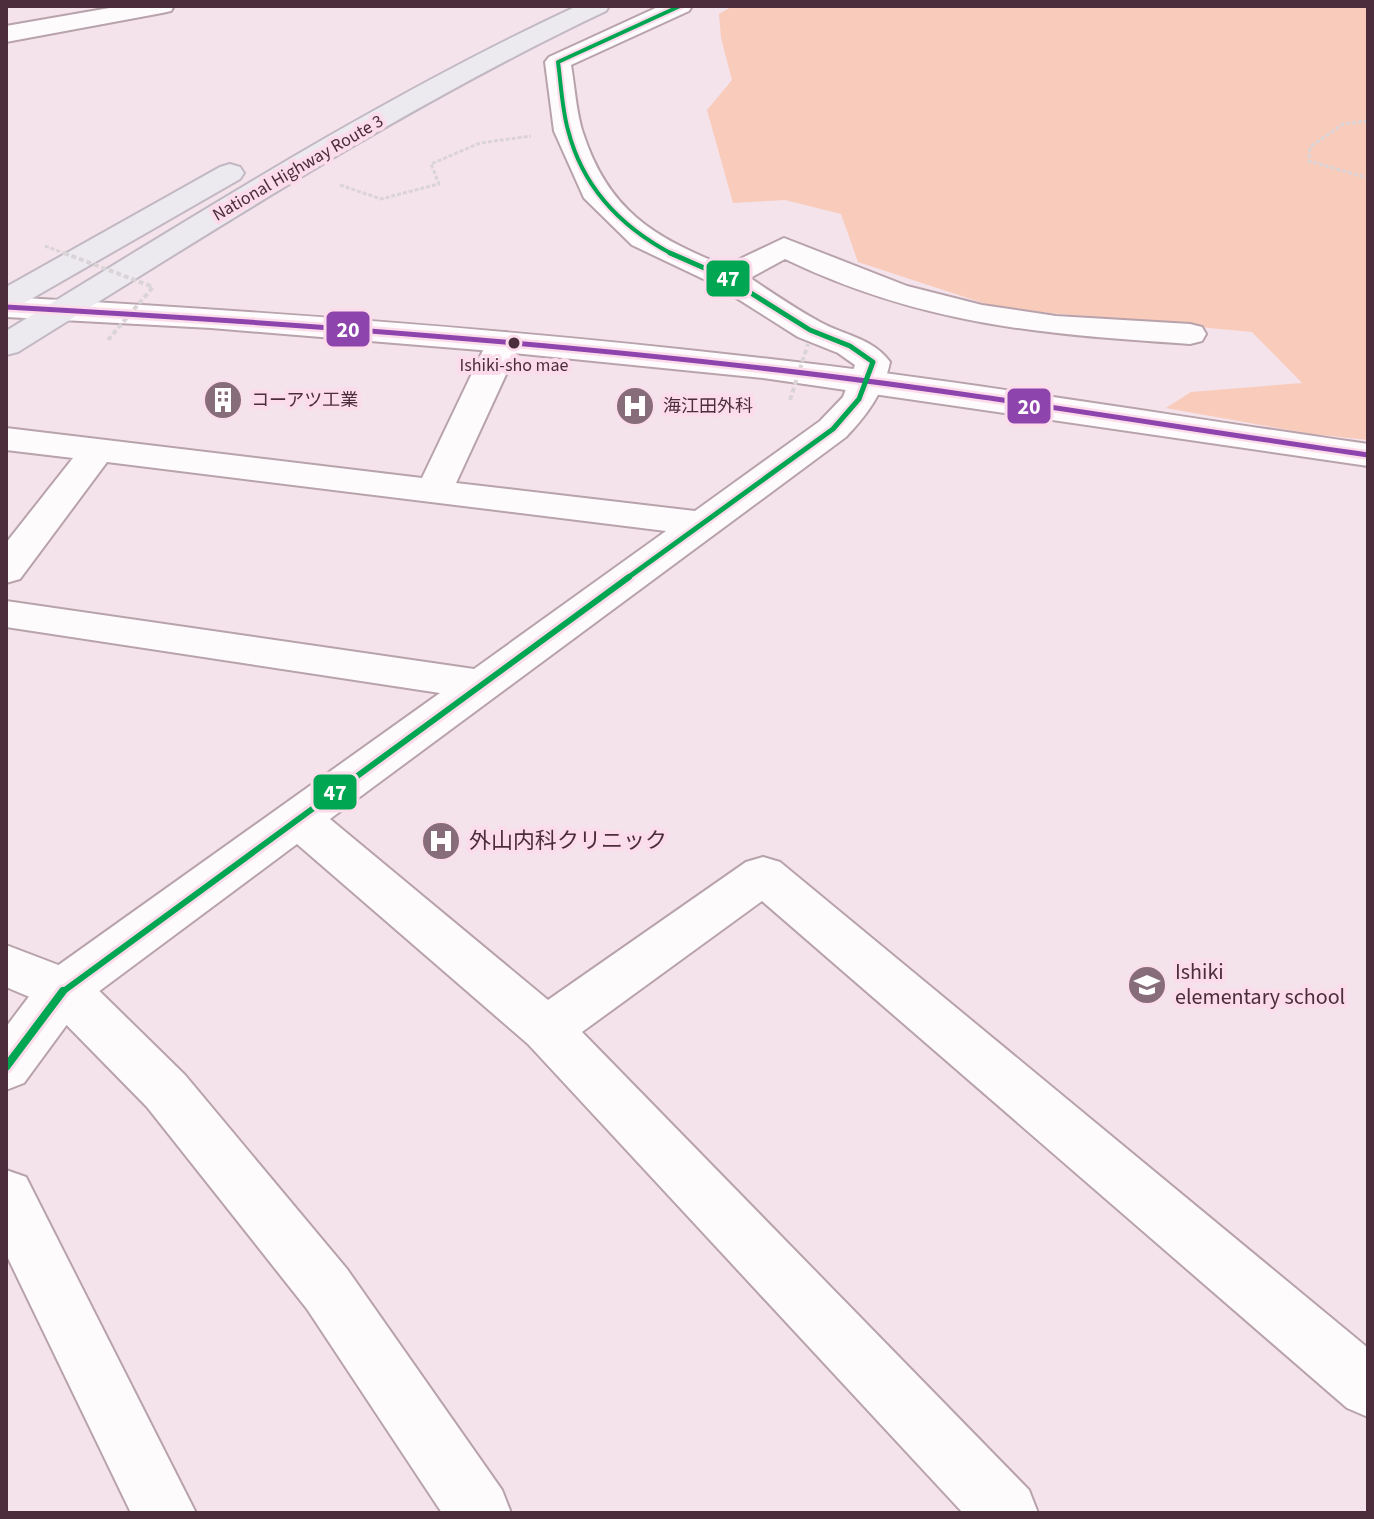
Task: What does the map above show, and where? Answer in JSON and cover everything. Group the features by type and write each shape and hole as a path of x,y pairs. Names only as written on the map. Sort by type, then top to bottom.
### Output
{"highway":[{"path":"489,29 542,6"},
{"name":"National Highway Route 3","path":"6,345 293,169 514,45 597,6"},
{"name":"National Highway Route 3","path":"6,300 255,159"}],"street":[{"path":"6,34 162,6"},
{"path":"6,1067 64,989 833,429 856,406 870,382 873,362 850,346 810,330 727,278 643,239 594,192 568,131 558,62 680,6"},
{"path":"727,278 784,247 875,288 976,314 1015,321 1190,334"},
{"path":"6,307 211,318 504,342 790,371 1368,455"},
{"path":"434,491 504,342"},
{"path":"6,439 702,524"},
{"path":"6,570 99,449"},
{"path":"6,614 485,685"},
{"path":"300,820 546,1029 1006,1513"},
{"path":"546,1029 763,875 1368,1387"},
{"path":"6,965 64,989 166,1091 327,1289 479,1513"},
{"path":"6,1195 164,1513"}],"path":[{"path":"1368,121 1343,124 1310,147 1309,161 1368,178"},
{"path":"293,169 381,199 439,184 431,164 480,143 568,131"},
{"path":"45,246 153,287 108,340"},
{"path":"790,400 808,344"}],"shaded area":[{"path":"733,6 1368,6 1368,440 1311,434 1166,408 1191,392 1302,383 1252,332 998,308 858,262 841,214 785,200 733,203 707,110 732,80 721,38 719,14"}],"transit line":[{"name":"47","path":"6,1067 64,989 833,429 859,399 868,382 873,362 850,346 810,330 727,278 643,239 594,192 568,131 558,62 680,6"},
{"name":"20","path":"6,307 211,318 504,342 763,368 1368,455"}],"place":[{"name":"Ishiki-sho mae","path":"514,343"},
{"name":"コーアツ工業","path":"223,400"},
{"name":"海江田外科","path":"635,406"},
{"name":"外山内科クリニック","path":"441,841"},
{"name":"Ishiki elementary school","path":"1147,985"}]}
